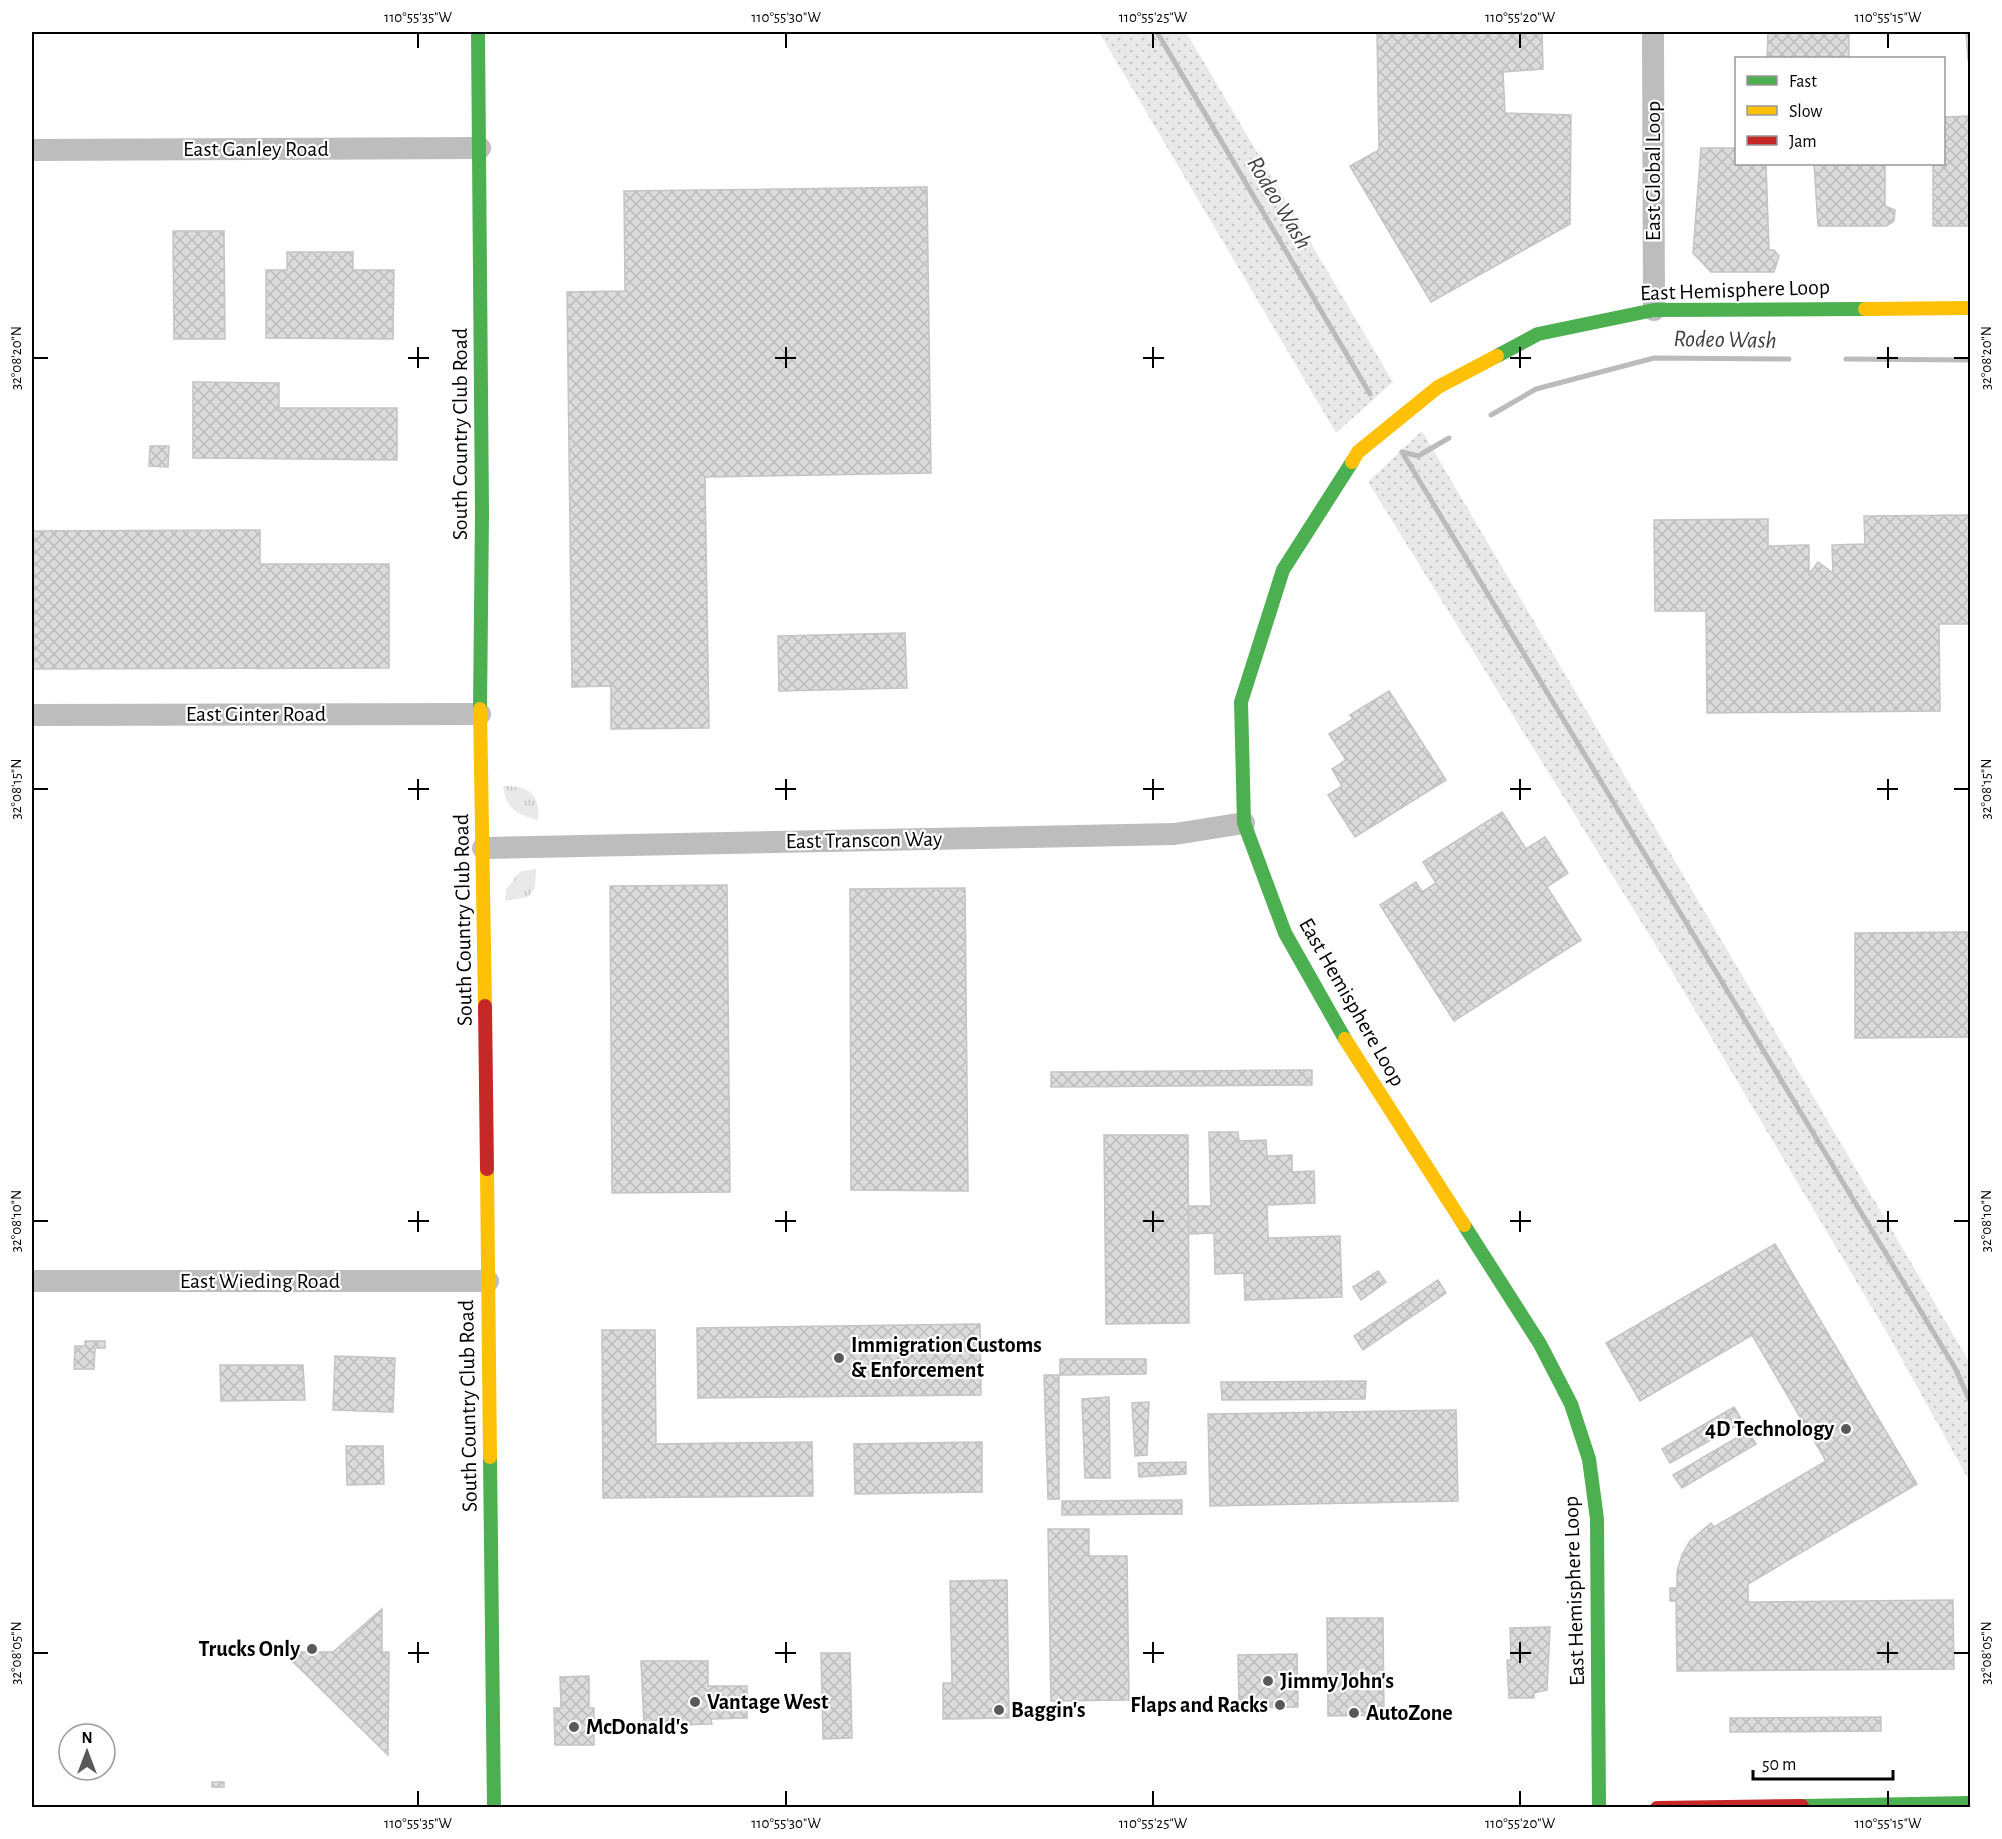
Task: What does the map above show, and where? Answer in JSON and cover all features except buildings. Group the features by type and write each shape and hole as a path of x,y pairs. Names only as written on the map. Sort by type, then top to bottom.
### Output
{"street":[{"name":"South Country Club Road","path":"478,32 482,514 480,714 494,1808"},
{"name":"East Global Loop","path":"1653,32 1654,310"},
{"name":"East Ganley Road","path":"32,150 480,148"},
{"name":"East Hemisphere Loop","path":"1599,1808 1597,1520 1589,1460 1571,1404 1540,1344 1333,1020 1285,933 1244,823 1241,702 1283,570 1358,452 1438,387 1538,334 1654,310 1971,308"},
{"name":"East Ginter Road","path":"32,715 480,714"},
{"name":"East Transcon Way","path":"483,848 1175,834 1244,823"},
{"name":"East Wieding Road","path":"32,1281 488,1281"},
{"path":"1657,1808 1971,1803"}],"green space":[{"path":"1099,32 1186,32 1393,382 1336,433"},
{"path":"1422,431 1970,1363 1970,1482 1890,1338 1668,965 1368,482"},
{"path":"503,786 519,787 531,793 537,804 538,820 514,810 507,800"},
{"path":"536,869 535,888 528,897 505,901 506,889 521,871"}],"waterway":[{"name":"Rodeo Wash","path":"1157,32 1370,394"},
{"name":"Rodeo Wash","path":"1491,415 1536,389 1654,358 1789,359"},
{"name":"Rodeo Wash","path":"1846,359 1970,360"},
{"name":"Rodeo Wash","path":"1402,452 1418,456 1449,438"},
{"path":"1402,452 1955,1368 1970,1401"}],"traffic: fast":[{"path":"478,32 482,514 480,709"},
{"path":"1497,356 1538,334 1654,310 1865,309"},
{"path":"1345,1039 1285,933 1244,823 1241,702 1283,570 1352,462"},
{"path":"1464,1225 1540,1344 1571,1404 1589,1459 1597,1519 1599,1808"},
{"path":"490,1457 494,1808"},
{"path":"1802,1806 1970,1803"}],"traffic: slow":[{"path":"1865,309 1970,308"},
{"path":"1352,462 1358,452 1438,387 1497,356"},
{"path":"480,709 485,1006"},
{"path":"1345,1039 1464,1225"},
{"path":"487,1169 490,1457"}],"traffic: jam":[{"path":"485,1006 487,1169"},
{"path":"1657,1808 1802,1806"}],"place":[{"name":"Immigration Customs & Enforcement","path":"839,1358"},
{"name":"4D Technology","path":"1846,1429"},
{"name":"Trucks Only","path":"312,1649"},
{"name":"Jimmy John's","path":"1268,1681"},
{"name":"Vantage West","path":"695,1702"},
{"name":"Flaps and Racks","path":"1280,1705"},
{"name":"Baggin's","path":"999,1710"},
{"name":"AutoZone","path":"1354,1713"},
{"name":"McDonald's","path":"574,1727"}]}
